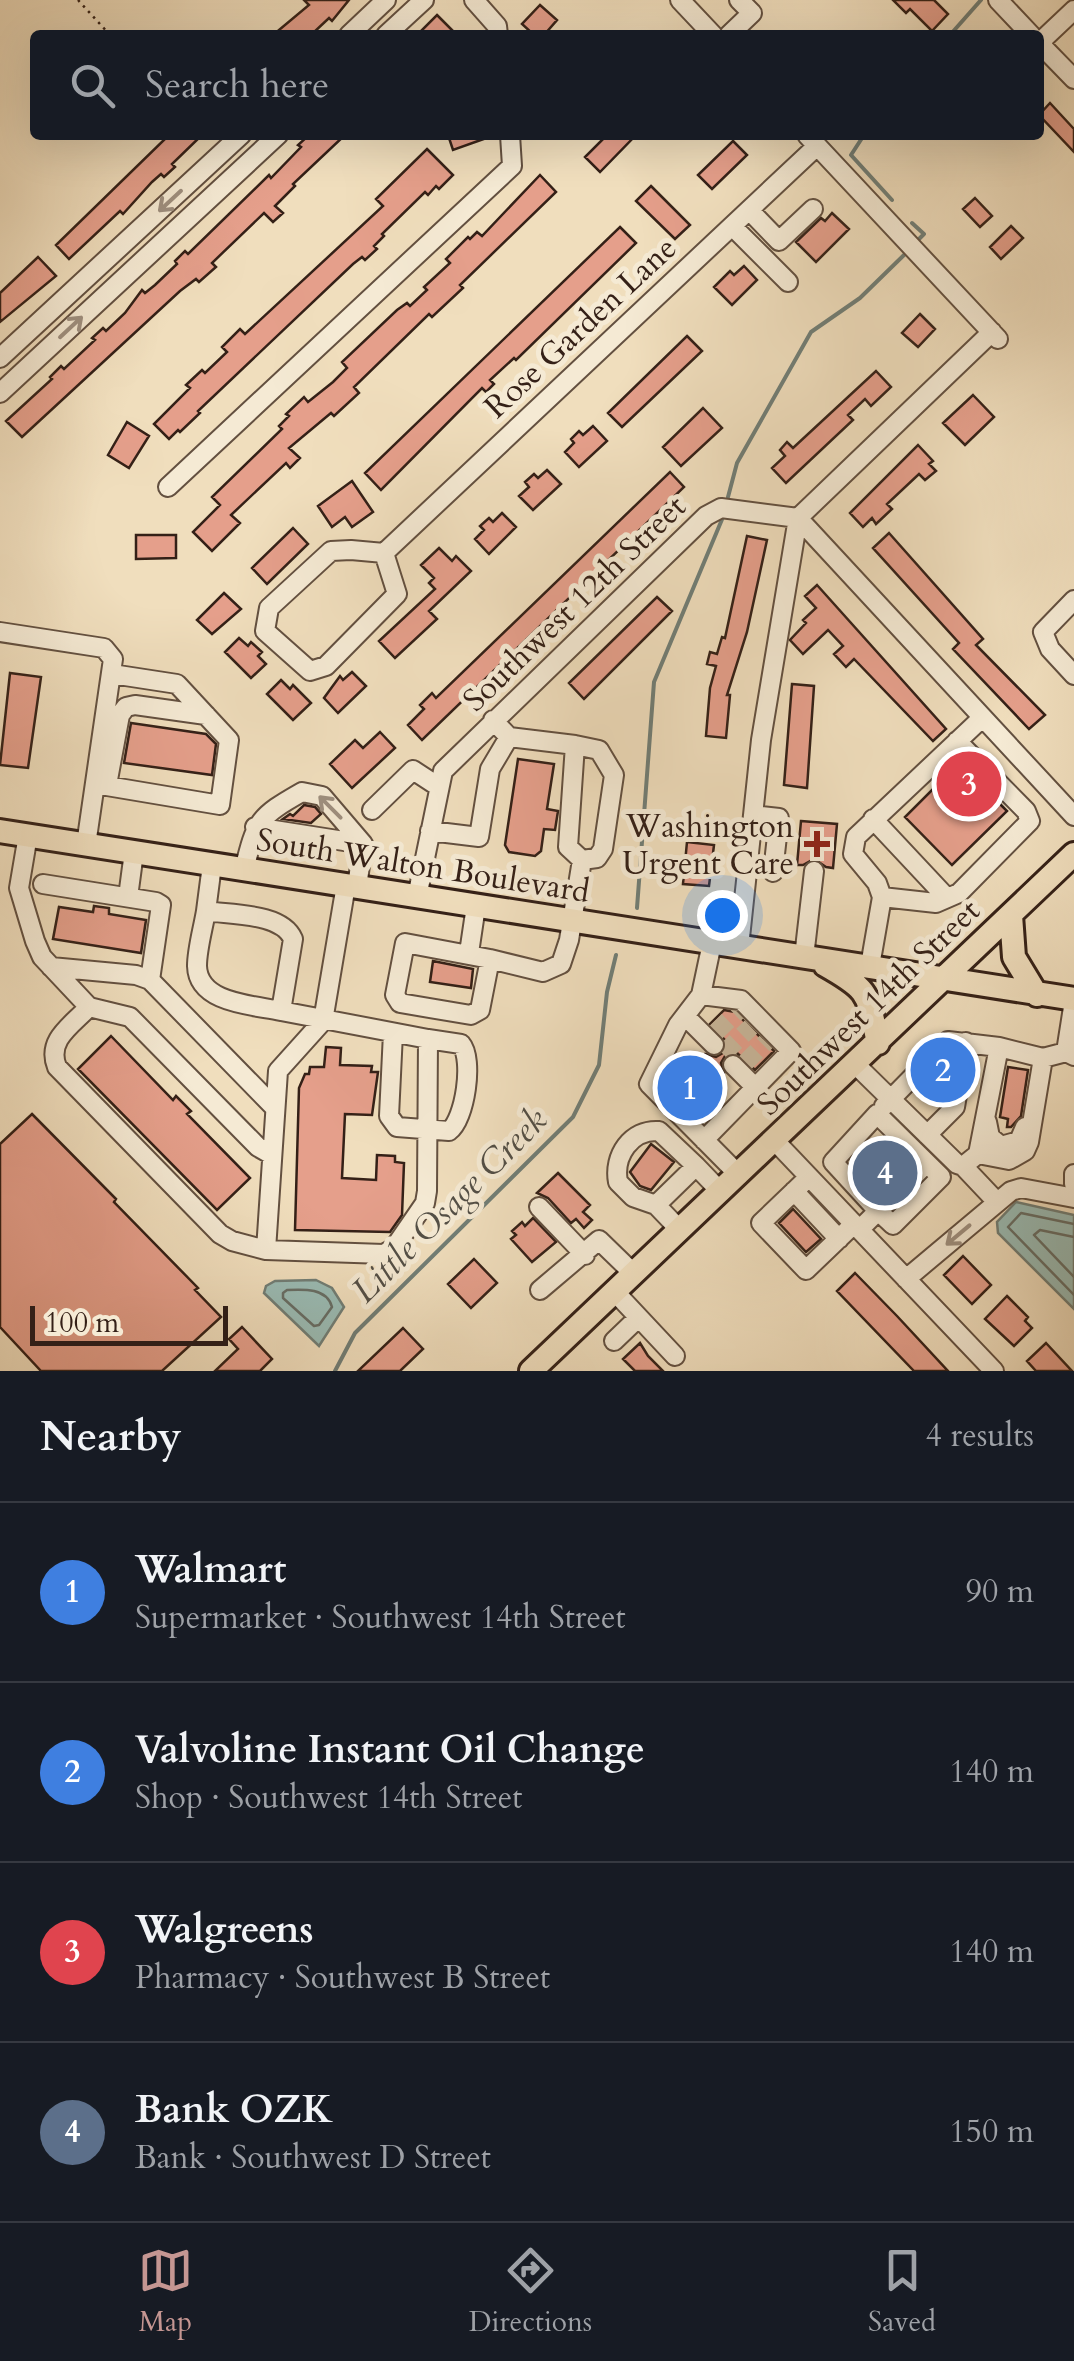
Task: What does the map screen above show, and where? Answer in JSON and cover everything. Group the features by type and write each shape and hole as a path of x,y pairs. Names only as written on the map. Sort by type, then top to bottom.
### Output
{"main road":[{"name":"South Walton Boulevard","path":"0,831 1074,1000"},
{"name":"Southwest 14th Street","path":"532,1371 1074,854"},
{"path":"1011,915 1014,957 1037,995"},
{"path":"810,958 865,992 878,1042"}],"street":[{"path":"353,30 386,0"},
{"path":"391,30 424,0"},
{"path":"474,0 497,30"},
{"path":"680,0 708,30"},
{"path":"998,0 1026,30"},
{"path":"733,30 752,4"},
{"path":"1044,38 1074,10"},
{"path":"1044,48 1074,79"},
{"path":"0,358 236,140"},
{"path":"0,393 273,140"},
{"path":"168,486 512,166 510,140"},
{"path":"739,947 761,740 798,518 996,336 812,140"},
{"name":"Rose Garden Lane","path":"384,553 749,210 812,140"},
{"path":"779,241 813,208"},
{"path":"732,226 783,277 779,241 749,210"},
{"path":"116,251 134,268"},
{"name":"Southwest 12th Street","path":"416,897 442,771 493,720 706,516 721,508 798,518"},
{"path":"798,518 1074,816"},
{"path":"331,552 384,553 397,594 326,666 310,671 264,630 269,608 331,552"},
{"path":"1074,600 1043,632 1050,648 1074,675"},
{"path":"0,632 104,648 114,659 101,784"},
{"path":"101,784 220,805 229,740 178,684 112,674"},
{"path":"86,845 120,715 126,706 136,704 206,716"},
{"path":"870,966 882,897 853,854 856,837 982,718"},
{"path":"493,720 509,737 599,750 614,775 603,850 596,858 582,860"},
{"path":"430,830 480,837 490,769 509,737"},
{"path":"953,744 996,794 1008,793 1031,771"},
{"path":"575,745 568,847 582,860"},
{"path":"372,810 413,770 439,787"},
{"path":"244,870 255,826 278,805 302,792 322,796 363,844"},
{"path":"882,897 936,904 959,894 1027,827 1029,816 1008,793"},
{"path":"753,815 778,818 773,872"},
{"path":"873,819 947,898"},
{"path":"255,826 363,844"},
{"path":"28,836 19,888 42,957 89,1007 130,1017 258,1148 272,1155"},
{"path":"266,1250 278,1071 323,1021 363,844"},
{"path":"128,898 134,852"},
{"path":"476,906 480,956 480,1010 471,1015 400,1004 395,996 405,943 480,956 544,972 560,964 582,860"},
{"path":"212,865 197,968 207,990 217,996 323,1021 461,1044 468,1056 461,1118 449,1131 396,1127 391,1123 388,1116 393,1033"},
{"path":"810,958 814,871"},
{"path":"42,884 161,905 150,980"},
{"path":"206,911 276,922 290,932 293,938 282,1011"},
{"path":"712,943 701,996 685,1016 649,1084 738,1176"},
{"path":"51,967 136,975 150,980 275,1108"},
{"path":"701,996 741,1000 741,1008 755,1023 791,1051 704,1140"},
{"path":"876,1114 942,1177 893,1225 834,1162 876,1114 921,1074 948,1041 999,1047 1043,1058 1070,1054 1074,1000"},
{"path":"89,1007 56,1042 53,1058 57,1067 220,1234 266,1250 372,1256 394,1248 424,1203 428,1039"},
{"path":"685,1016 712,1039"},
{"path":"927,1135 948,1100 966,1042"},
{"path":"963,1166 978,1154 999,1047"},
{"path":"978,1154 1009,1160 1025,1151 1030,1142 1043,1058"},
{"path":"855,1064 997,1202"},
{"path":"739,1066 755,1087"},
{"path":"985,1117 995,1143 1006,1146 1019,1141 1025,1130 1031,1087 1041,1078"},
{"path":"680,1230 656,1205 632,1197 618,1182 620,1158 635,1136 659,1131 721,1192"},
{"path":"775,1142 994,1371"},
{"path":"809,1177 761,1223 806,1270 838,1239 878,1211 927,1163"},
{"path":"656,1205 696,1166"},
{"path":"1074,1174 1074,1184"},
{"path":"906,1279 997,1202 1021,1188 1074,1198"},
{"path":"794,1191 838,1239"},
{"path":"539,1207 585,1255"},
{"path":"540,1290 600,1240 634,1274"},
{"path":"615,1292 674,1356"},
{"path":"614,1341 638,1318"}],"path":[{"path":"78,0 105,30"},
{"path":"897,991 890,998 897,999"}],"water":[{"path":"1016,1202 1074,1215 1074,1309 998,1233 997,1222"},
{"path":"316,1280 332,1288 344,1307 319,1346 264,1293 266,1286 275,1281"}],"building":[{"path":"304,0 349,0 332,21 329,18 316,30 279,30 309,5"},
{"path":"893,0 934,0 948,14 931,30 910,9 906,13"},
{"path":"540,5 557,20 548,30 529,30 522,24"},
{"path":"437,15 452,30 422,30"},
{"path":"1050,103 1074,129 1074,152 1044,120 1044,110"},
{"path":"164,140 197,140 172,164 175,167 164,177 161,174 123,214 120,211 69,259 56,245"},
{"path":"304,140 340,140 275,206 283,213 273,222 264,213 212,263 216,267 199,282 196,279 180,291 22,437 6,421 61,366 64,369 95,340 92,338 125,313 142,290 145,293 155,285 185,251 188,254 269,175 271,178 301,147 298,145"},
{"path":"450,140 481,140 453,150"},
{"path":"602,140 631,140 600,172 585,157"},
{"path":"733,141 747,155 712,189 698,175"},
{"path":"427,149 453,175 439,189 436,186 428,195 425,192 382,234 374,246 377,249 353,264 169,439 154,424 190,388 186,385 227,352 222,347 240,329 245,334 383,206 376,199"},
{"path":"540,175 556,192 460,285 463,288 432,317 429,314 354,387 359,393 289,448 300,458 290,468 286,463 231,515 240,523 212,551 193,532 220,505 212,497 282,429 279,426 289,416 286,414 304,397 308,402 333,382 347,368 342,362 397,310 407,303 410,306 427,290 424,287 450,263 446,259 468,237 477,232 482,236"},
{"path":"651,186 690,225 675,239 636,201"},
{"path":"975,198 992,216 980,227 963,209"},
{"path":"832,213 849,229 816,262 796,242 821,218 825,221"},
{"path":"1011,226 1023,238 1001,259 990,247"},
{"path":"620,227 636,243 516,360 490,380 494,384 486,392 482,388 381,490 365,473"},
{"path":"38,257 56,276 0,322 0,293"},
{"path":"744,266 757,280 732,305 714,287 730,271 734,275"},
{"path":"920,314 935,329 918,347 902,333"},
{"path":"687,336 702,351 622,427 608,413"},
{"path":"876,371 891,387 871,406 865,399 848,415 853,420 786,483 772,468 785,456 780,450 787,442 793,448"},
{"path":"973,395 994,417 965,445 943,423"},
{"path":"703,408 722,428 681,466 663,447"},
{"path":"127,422 149,436 129,468 108,455"},
{"path":"593,426 607,441 579,467 565,452 579,431 583,435"},
{"path":"918,445 933,461 929,464 936,471 925,480 919,474 887,504 892,509 876,524 872,518 863,527 850,513"},
{"path":"547,470 561,484 533,510 519,496 529,487 525,482"},
{"path":"670,472 684,487 422,740 408,725 424,709 420,705 432,693 436,698"},
{"path":"352,481 373,512 352,527 345,517 332,527 318,506"},
{"path":"502,513 516,527 489,554 475,539 484,530 480,526 489,518 493,522"},
{"path":"293,528 308,544 267,584 252,568"},
{"path":"889,533 983,639 976,645 1045,715 1029,729 953,649 959,643 873,548"},
{"path":"136,535 176,535 176,558 136,559"},
{"path":"747,536 767,540 747,632 727,695 726,738 706,736 716,666 707,664 710,652 717,654 722,637 725,638"},
{"path":"439,548 452,561 456,556 471,571 429,611 437,619 395,658 379,641 435,589 429,583 434,578 421,565"},
{"path":"817,585 946,729 933,741 854,659 846,667 834,654 843,646 828,630 803,654 790,640 816,608 805,596"},
{"path":"224,593 241,609 212,634 197,620"},
{"path":"657,597 672,611 584,699 569,683"},
{"path":"239,638 262,652 258,656 266,664 251,678 225,652"},
{"path":"352,672 366,686 338,713 324,698 340,676 343,680"},
{"path":"10,673 41,677 28,768 0,765"},
{"path":"281,680 290,689 293,685 311,703 293,720 267,694"},
{"path":"792,684 814,686 807,788 784,785"},
{"path":"131,723 206,734 216,744 212,775 124,763"},
{"path":"380,732 395,748 352,788 330,764 355,740 363,748"},
{"path":"518,759 554,764 547,809 558,811 555,830 544,829 541,851 535,856 509,852 505,845"},
{"path":"959,763 1007,811 952,865 905,817"},
{"path":"304,805 315,807 321,814 311,823 283,819 293,816"},
{"name":"Washington Urgent Care","path":"801,821 837,824 833,868 814,859 797,865"},
{"path":"687,842 714,845 709,886 683,884"},
{"path":"94,906 109,908 109,914 146,920 141,953 53,939 59,907 93,912"},
{"path":"433,961 473,969 471,988 430,982"},
{"path":"724,1010 735,1012 774,1051 755,1070 737,1053 725,1056 721,1063 724,1073 713,1084 721,1092 697,1114 664,1082 687,1056 694,1064 705,1054 716,1057 723,1053 726,1041 710,1024"},
{"path":"111,1036 173,1100 176,1096 191,1111 187,1114 250,1178 217,1210 78,1069"},
{"path":"326,1047 341,1048 340,1065 372,1066 371,1072 378,1072 372,1115 345,1114 342,1178 376,1180 377,1155 395,1156 395,1162 404,1163 402,1215 390,1232 295,1230 299,1088 310,1067 324,1067"},
{"path":"1008,1067 1028,1070 1021,1116 1011,1127 1007,1127 1008,1119 1000,1117"},
{"path":"32,1114 116,1199 114,1202 221,1317 162,1371 41,1371 0,1327 0,1144"},
{"path":"651,1144 674,1162 651,1190 640,1186 630,1172"},
{"path":"889,1147 908,1165 882,1190 865,1172 878,1153 881,1155"},
{"path":"558,1173 590,1205 583,1212 592,1220 584,1228 576,1219 571,1223 548,1198 537,1193"},
{"path":"793,1209 821,1239 806,1252 779,1223"},
{"path":"533,1218 556,1242 532,1262 511,1239 516,1235 512,1231"},
{"path":"963,1256 991,1285 972,1304 944,1275"},
{"path":"474,1259 497,1283 471,1308 448,1284"},
{"path":"855,1273 948,1371 914,1371 837,1291"},
{"path":"1007,1296 1028,1317 1025,1321 1032,1328 1014,1346 985,1319"},
{"path":"242,1327 272,1359 260,1371 215,1371 238,1349 229,1339"},
{"path":"403,1328 423,1349 400,1371 358,1371"},
{"path":"640,1343 663,1371 635,1371 623,1359"},
{"path":"1046,1343 1072,1371 1036,1371 1027,1361"}],"waterway":[{"name":"Little Osage Creek","path":"954,30 981,0"},
{"name":"Little Osage Creek","path":"861,140 851,155 892,200"},
{"name":"Little Osage Creek","path":"912,223 924,234 918,240"},
{"name":"Little Osage Creek","path":"728,497 737,463 811,332 860,298 905,254"},
{"name":"Little Osage Creek","path":"637,908 654,682 723,517"},
{"name":"Little Osage Creek","path":"335,1371 355,1333 573,1117 599,1065 607,992 616,955"}],"tunnel":[{"path":"715,1033 737,1012"},
{"path":"723,1054 751,1027"},
{"path":"744,1064 766,1042"},
{"path":"924,1076 942,1093"}],"place":[{"name":"Walgreens","path":"969,784"},
{"name":"Washington Urgent Care","path":"817,844"},
{"name":"Valvoline Instant Oil Change","path":"943,1070"},
{"name":"Walmart","path":"690,1088"},
{"name":"Bank OZK","path":"885,1173"}]}
